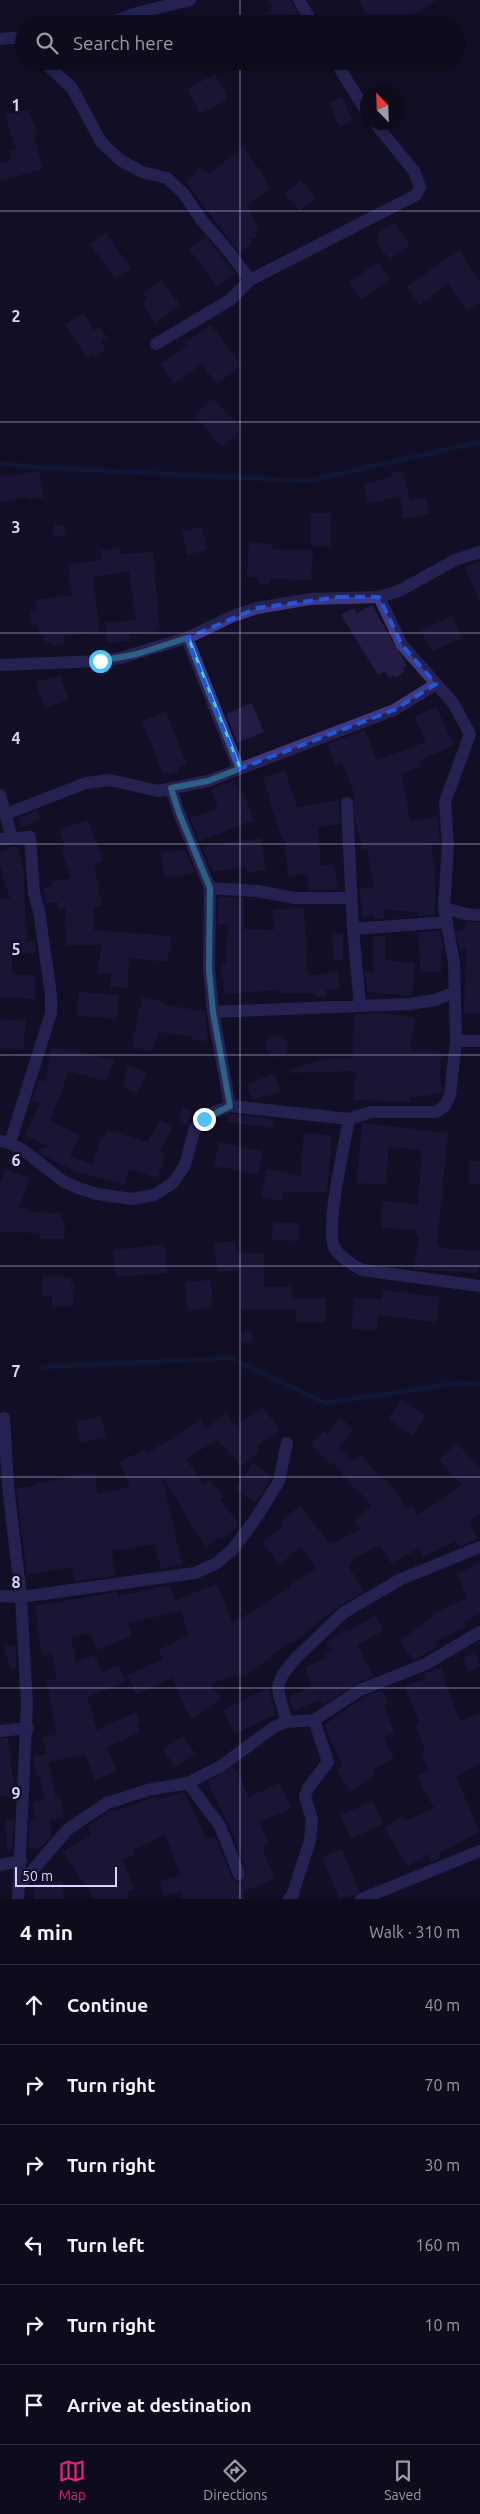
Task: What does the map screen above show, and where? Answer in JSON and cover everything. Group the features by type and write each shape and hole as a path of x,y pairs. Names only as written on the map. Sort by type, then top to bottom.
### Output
{"street":[{"path":"130,15 190,0"},
{"path":"299,0 308,15"},
{"path":"0,39 15,40"},
{"path":"53,70 72,88 101,142 120,160 142,172 167,178 184,194 200,218 250,280"},
{"path":"341,70 360,101"},
{"path":"156,344 230,300 250,280 330,241 416,195 420,186 414,171 381,130"},
{"path":"0,665 100,661 137,654 187,638 232,616 257,608 310,599 378,597 399,591 455,560 480,552"},
{"path":"0,795 6,814 6,838 30,837 34,893 40,920 51,1013 5,1142 23,1150 63,1181 78,1188 97,1194 132,1199 154,1195 173,1183 185,1165 195,1128 204,1119 230,1106 349,1119 371,1112 436,1112 445,1106 450,1095 456,1042 454,962 444,908 448,845 445,802 470,734 453,704 402,645 378,597"},
{"path":"187,638 239,769"},
{"path":"6,814 86,783 110,780 158,792 208,781 394,710 436,684"},
{"path":"171,788 179,813 210,888 209,969 213,1012 230,1106"},
{"path":"347,804 351,898 360,1006"},
{"path":"210,888 257,891 295,898 351,898"},
{"path":"444,908 466,914 480,915"},
{"path":"353,929 447,922"},
{"path":"213,1012 410,1004 435,1000 454,994"},
{"path":"456,1042 480,1041"},
{"path":"349,1119 331,1221 334,1247 346,1261 362,1270 480,1286"},
{"path":"4,1418 8,1486 21,1597 28,1728 18,1899"},
{"path":"0,1596 21,1597 195,1573 217,1563 232,1550 249,1529 279,1481 287,1443"},
{"path":"287,1722 278,1686 283,1674 295,1659 343,1613 401,1579 480,1547"},
{"path":"20,1885 68,1829 86,1815 107,1803 148,1790 188,1783 221,1766 274,1728 287,1722 314,1720 360,1690 426,1664 480,1632"},
{"path":"289,1899 292,1896 310,1842 312,1819 305,1797 308,1788 328,1762 314,1720"},
{"path":"0,1731 28,1728"},
{"path":"188,1783 220,1826 239,1874"},
{"path":"362,1899 480,1851"},
{"path":"0,1865 21,1861"}],"highlighted area":[{"path":"339,597 379,597 402,645 436,684 394,710 239,769 187,638 257,608"}],"building":[{"path":"267,0 291,0 298,14 263,15 273,6"},
{"path":"358,0 436,0 413,15 411,13 408,15 367,15"},
{"path":"215,74 228,99 200,114 187,89"},
{"path":"342,97 353,120 340,127 329,103"},
{"path":"29,110 37,133 33,135 43,169 0,181 0,163 10,160 12,158 10,151 16,149 5,114"},
{"path":"243,147 260,170 270,189 247,204 259,230 254,232 257,236 250,240 252,244 239,252 186,183 200,168 209,174"},
{"path":"301,180 316,198 300,211 285,194"},
{"path":"394,222 410,246 389,260 376,240 380,237 377,234"},
{"path":"106,233 131,268 115,279 90,244"},
{"path":"205,236 235,273 218,287 189,249"},
{"path":"459,250 480,282 480,302 467,311 448,284 420,305 406,287"},
{"path":"378,262 390,280 361,300 349,282"},
{"path":"161,280 180,305 156,323 144,307 143,302 147,299 143,294"},
{"path":"83,313 94,330 100,326 107,337 101,341 106,349 95,357 93,354 87,358 65,325"},
{"path":"211,325 242,366 216,384 202,364 174,383 160,364 187,345 185,342"},
{"path":"213,398 242,429 222,447 194,415"},
{"path":"402,470 410,500 426,497 429,514 403,519 400,496 368,504 363,484 392,477 391,474"},
{"path":"39,471 44,497 28,500 28,497 0,503 0,477"},
{"path":"311,513 331,513 331,546 311,546"},
{"path":"55,524 66,526 64,537 53,536"},
{"path":"202,527 207,550 187,555 182,531"},
{"path":"249,542 272,544 272,549 313,550 311,580 270,579 269,585 259,584 259,578 247,577"},
{"path":"119,548 120,554 153,552 160,631 129,634 129,641 107,643 105,622 136,620 129,571 93,577 100,631 64,636 65,644 52,646 52,643 45,644 43,634 40,635 38,624 32,625 30,611 36,610 35,600 72,595 68,564 102,560 100,551"},
{"path":"480,561 480,603 465,567"},
{"path":"372,605 407,666 403,668 405,672 395,678 394,675 389,678 384,671 378,675 341,615 354,608 357,613"},
{"path":"452,616 462,638 433,651 430,645 428,646 421,630"},
{"path":"60,675 69,700 45,708 36,682"},
{"path":"252,703 264,732 237,743 226,714"},
{"path":"436,707 454,745 419,761 421,766 402,773 410,821 438,816 440,843 431,845 435,878 435,915 418,916 418,912 384,910 385,918 373,919 373,915 363,917 359,889 374,887 367,849 362,850 356,825 353,798 356,798 342,762 335,765 327,744 365,730 377,760 426,742 414,717"},
{"path":"166,711 187,764 178,768 179,771 169,775 167,772 163,774 142,721"},
{"path":"285,771 297,807 339,800 340,824 318,827 321,866 334,864 338,889 309,890 307,874 288,876 285,839 282,840 263,778"},
{"path":"234,780 240,794 244,793 254,820 199,841 190,818 218,809 211,789"},
{"path":"38,810 41,819 21,827 18,818"},
{"path":"88,820 103,861 94,864 102,906 93,908 94,930 172,936 167,962 129,958 128,988 110,987 111,974 98,973 101,945 66,946 65,908 59,909 58,902 46,904 43,889 52,887 52,882 71,878 61,850 65,848 59,830"},
{"path":"261,838 266,870 247,873 247,867 213,872 202,847"},
{"path":"17,846 24,871 26,942 35,941 37,953 12,954 12,974 35,975 34,999 0,997 0,899 10,899 0,865 0,852"},
{"path":"185,849 195,873 165,878 161,853"},
{"path":"218,897 244,898 244,929 274,930 273,909 304,908 308,975 338,972 340,990 327,989 326,996 316,997 316,993 279,993 279,990 225,994 221,964 226,963 228,924 218,924"},
{"path":"465,922 480,923 480,1014 464,1014 466,949 460,950 456,931 464,930"},
{"path":"440,931 444,950 441,950 441,972 420,972 419,932"},
{"path":"332,933 343,933 343,960 333,960"},
{"path":"385,935 385,960 415,963 412,996 367,992 365,972 374,973 374,936"},
{"path":"79,992 118,995 117,1019 77,1016"},
{"path":"142,997 165,1002 165,1005 205,1011 208,1041 192,1040 192,1037 159,1032 152,1051 132,1047"},
{"path":"383,1013 415,1018 410,1050 441,1052 440,1075 442,1093 410,1098 410,1102 353,1100 356,1071 290,1073 290,1070 324,1059 353,1058 354,1014"},
{"path":"0,1019 26,1021 23,1050 0,1048"},
{"path":"277,1035 287,1042 288,1046 281,1056 277,1057 267,1050 266,1046 273,1036"},
{"path":"51,1048 83,1052 115,1061 105,1081 69,1071 50,1121 80,1135 70,1156 93,1164 101,1137 105,1138 107,1130 147,1142 160,1120 173,1127 160,1151 165,1153 158,1178 129,1169 125,1185 80,1173 44,1156 39,1152 42,1147 46,1149 48,1146 25,1135 40,1104 32,1100 39,1079 46,1082"},
{"path":"128,1065 146,1072 138,1093 123,1088"},
{"path":"275,1074 281,1092 252,1100 247,1084"},
{"path":"182,1108 192,1111 188,1125 178,1122"},
{"path":"231,1114 274,1119 273,1128 227,1122 228,1116"},
{"path":"362,1123 448,1133 437,1243 439,1243 439,1248 480,1251 480,1269 478,1269 478,1273 414,1269 419,1235 416,1235 416,1230 381,1228 383,1201 418,1204 422,1150 389,1147 386,1185 357,1183"},
{"path":"304,1133 332,1135 327,1192 284,1192 282,1202 261,1197 267,1169 300,1176"},
{"path":"219,1142 263,1151 258,1174 214,1166"},
{"path":"470,1161 480,1161 480,1185 469,1184"},
{"path":"5,1169 30,1178 19,1208 29,1209 29,1212 62,1213 61,1220 65,1220 64,1239 40,1239 40,1233 0,1232 0,1184"},
{"path":"273,1222 299,1223 298,1241 272,1240"},
{"path":"235,1241 236,1253 264,1253 264,1287 292,1286 293,1298 326,1298 325,1322 296,1322 296,1310 241,1310 241,1270 217,1272 214,1243"},
{"path":"164,1244 168,1273 116,1277 113,1250"},
{"path":"43,1276 71,1277 71,1284 74,1284 73,1306 52,1306 52,1296 43,1296"},
{"path":"211,1280 213,1307 188,1311 185,1282"},
{"path":"383,1290 440,1297 436,1322 378,1315 377,1331 352,1329 354,1298 382,1299"},
{"path":"252,1331 252,1342 241,1343 241,1332"},
{"path":"402,1399 426,1417 412,1436 388,1418"},
{"path":"263,1407 280,1430 257,1446 260,1450 243,1466 217,1440 186,1459 204,1485 210,1480 224,1497 220,1500 240,1525 223,1539 221,1537 205,1547 161,1474 182,1564 161,1569 155,1544 112,1551 115,1576 75,1581 72,1567 27,1575 16,1488 38,1485 38,1483 72,1477 72,1475 96,1473 97,1494 130,1487 119,1462 144,1450 146,1454 201,1420 206,1429 226,1413 236,1426"},
{"path":"101,1416 106,1437 80,1443 75,1422"},
{"path":"340,1418 354,1429 339,1447 353,1461 361,1455 383,1480 385,1478 407,1508 412,1505 417,1515 462,1485 438,1460 457,1443 480,1468 480,1514 470,1520 472,1523 470,1524 478,1539 459,1547 456,1541 423,1557 419,1548 392,1564 380,1545 353,1559 349,1567 364,1591 339,1606 293,1643 289,1643 248,1674 236,1678 235,1675 210,1684 221,1699 192,1720 186,1711 173,1678 136,1694 127,1675 163,1659 158,1650 189,1635 181,1610 128,1624 132,1636 97,1650 90,1633 71,1637 76,1662 94,1655 102,1672 119,1665 126,1682 87,1697 97,1730 136,1712 140,1723 137,1725 140,1732 107,1747 117,1772 95,1780 85,1754 49,1762 48,1760 56,1798 60,1797 64,1817 50,1820 51,1836 41,1847 28,1849 30,1820 36,1820 33,1802 45,1800 40,1776 36,1777 34,1756 47,1754 42,1738 57,1734 46,1680 57,1680 52,1654 42,1656 35,1606 117,1592 118,1596 170,1585 175,1600 217,1584 233,1623 291,1587 290,1585 316,1568 301,1547 280,1564 262,1543 284,1525 281,1521 300,1506 330,1544 361,1529 354,1520 371,1506 332,1462 330,1464 310,1444 324,1431 327,1434"},
{"path":"253,1463 272,1477 256,1503 235,1488"},
{"path":"480,1563 480,1614 465,1621 467,1626 434,1642 438,1647 413,1660 400,1640 435,1616 434,1613 468,1598 457,1574"},
{"path":"375,1616 384,1630 357,1646 374,1676 356,1683 324,1704 318,1700 295,1711 289,1697 312,1686 305,1668 327,1657 325,1654 332,1651 326,1642 345,1630 346,1632"},
{"path":"15,1644 17,1668 11,1670 4,1647"},
{"path":"476,1652 480,1666 468,1671 463,1658"},
{"path":"441,1667 446,1676 443,1678 460,1721 480,1713 480,1763 456,1777 480,1832 439,1853 441,1858 431,1862 428,1854 408,1866 384,1828 402,1816 405,1821 434,1808 417,1776 428,1770 422,1754 426,1753 415,1725 419,1723 405,1686 426,1678 423,1674"},
{"path":"268,1688 276,1714 235,1734 223,1710"},
{"path":"382,1690 389,1703 384,1705 395,1733 383,1737 394,1759 372,1770 375,1775 350,1791 337,1770 342,1766 324,1725 364,1697"},
{"path":"183,1736 196,1754 175,1767 163,1749"},
{"path":"8,1738 15,1795 0,1797 0,1739"},
{"path":"234,1766 249,1797 279,1783 291,1808 259,1823 269,1844 262,1847 275,1879 243,1892 245,1899 183,1899 180,1891 164,1895 160,1881 181,1875 165,1835 133,1850 135,1854 122,1860 134,1889 127,1892 130,1899 95,1899 63,1852 91,1834 88,1826 111,1810 115,1809 116,1811 150,1798 157,1797 158,1799 184,1792 206,1839 215,1836 232,1877 238,1882 245,1879 247,1871 231,1830 208,1782"},
{"path":"373,1801 383,1824 351,1839 340,1815"},
{"path":"6,1820 14,1820 12,1850 7,1850"},
{"path":"342,1849 359,1891 354,1895 339,1899 322,1857"},
{"path":"63,1881 64,1899 34,1899 34,1882"}],"waterway":[{"path":"0,463 32,467 307,481 480,442"},
{"path":"42,1367 230,1358 326,1403 459,1383 480,1384"}],"route":[{"path":"100,661 137,654 157,646 187,638 239,769 208,781 171,788 179,813 210,888 209,969 213,1012 230,1106 212,1113 204,1119"}]}
